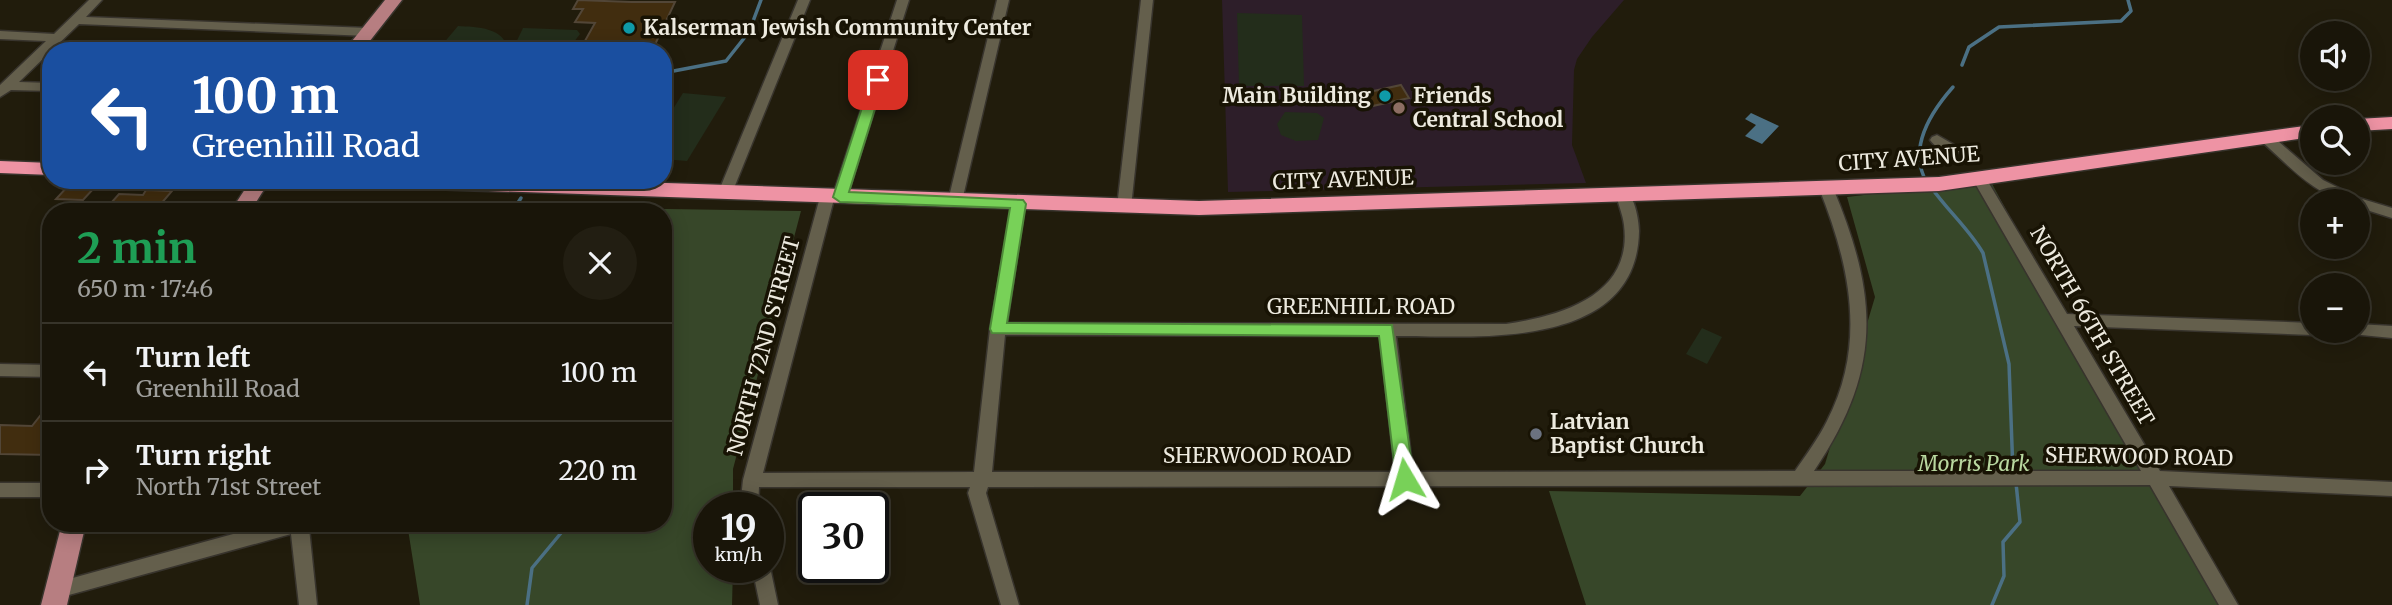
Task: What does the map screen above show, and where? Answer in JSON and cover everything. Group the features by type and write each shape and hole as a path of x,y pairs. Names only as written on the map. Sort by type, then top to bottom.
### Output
{"highway":[{"path":"2370,124 2392,123"},
{"name":"CITY AVENUE","path":"617,189 1199,208 1919,185 2300,133"},
{"path":"0,167 42,169"}],"main road":[{"path":"360,42 394,0"},
{"path":"56,597 72,532"}],"street":[{"path":"52,42 96,0"},
{"path":"725,193 804,0"},
{"name":"NORTH 72ND STREET","path":"750,492 834,197 903,0"},
{"path":"955,201 1003,0"},
{"path":"1124,207 1147,0"},
{"path":"75,20 368,32"},
{"path":"0,35 56,38"},
{"path":"4,89 42,52"},
{"path":"4,89 42,87"},
{"path":"2266,138 2318,183 2330,189"},
{"path":"1937,139 1953,150"},
{"name":"NORTH 66TH STREET","path":"1979,178 2229,605"},
{"path":"1800,478 1838,416 1852,383 1860,338 1861,302 1849,242 1826,188"},
{"name":"GREENHILL ROAD","path":"998,329 1506,330 1541,326 1590,307 1609,293 1621,279 1631,254 1633,229 1623,194"},
{"path":"1010,605 977,493 982,480 998,329 1018,204"},
{"path":"2370,206 2392,213"},
{"path":"2062,320 2300,329"},
{"path":"1387,330 1405,479"},
{"path":"2370,331 2392,332"},
{"path":"0,370 42,371"},
{"name":"SHERWOOD ROAD","path":"752,480 2154,478 2392,489"},
{"path":"0,490 42,490"},
{"path":"56,597 273,532"},
{"path":"301,532 308,605"},
{"path":"764,583 769,605"}],"shaded area":[{"name":"Friends Central School","path":"1222,0 1624,0 1592,37 1577,59 1574,70 1572,145 1586,183 1228,192"}],"green space":[{"path":"1237,13 1302,15 1304,86 1239,86"},
{"path":"458,26 489,30 505,42 445,42"},
{"path":"523,28 577,30 580,34 574,42 516,42"},
{"path":"683,93 726,97 687,161 672,160 672,111"},
{"path":"1285,112 1317,113 1324,118 1318,140 1296,141 1281,135 1277,124"},
{"name":"Morris Park","path":"1990,180 2219,605 1586,605 1549,491 1800,496 1825,464 1875,297 1847,197"},
{"path":"672,209 801,211 733,469 733,492 693,492 693,583 733,583 732,605 420,605 408,532 672,532"},
{"path":"1702,328 1722,337 1707,364 1686,354"}],"water":[{"path":"1751,113 1779,126 1762,144 1745,136 1756,125 1745,119"}],"building":[{"name":"Kalserman Jewish Community Center","path":"578,0 675,2 656,42 584,42 595,23 575,22 583,9 573,9"},
{"name":"Main Building","path":"1401,85 1409,98 1368,107 1360,94"},
{"path":"65,189 93,189 83,200 56,199"},
{"path":"146,190 172,191 162,203 111,203 119,194 143,195"},
{"path":"42,413 42,455 0,454 0,425 32,426"}],"waterway":[{"path":"672,71 726,61 749,32 761,0"},
{"path":"1962,65 1969,47 1999,27 2121,21 2131,11 2128,0"},
{"path":"1926,181 1919,156 1924,131 1953,87"},
{"path":"1931,187 1983,253 2009,364 2013,473"},
{"path":"518,203 521,198"},
{"path":"1992,605 2004,576 2003,542 2020,522 2016,483"},
{"path":"527,605 532,568 561,532"}],"place":[{"name":"Kalserman Jewish Community Center","path":"629,28"},
{"name":"Main Building","path":"1385,96"},
{"name":"Friends Central School","path":"1399,108"},
{"name":"Latvian Baptist Church","path":"1536,434"}],"route":[{"path":"878,80 840,197 1018,204 998,329 1387,330 1405,479"}]}
